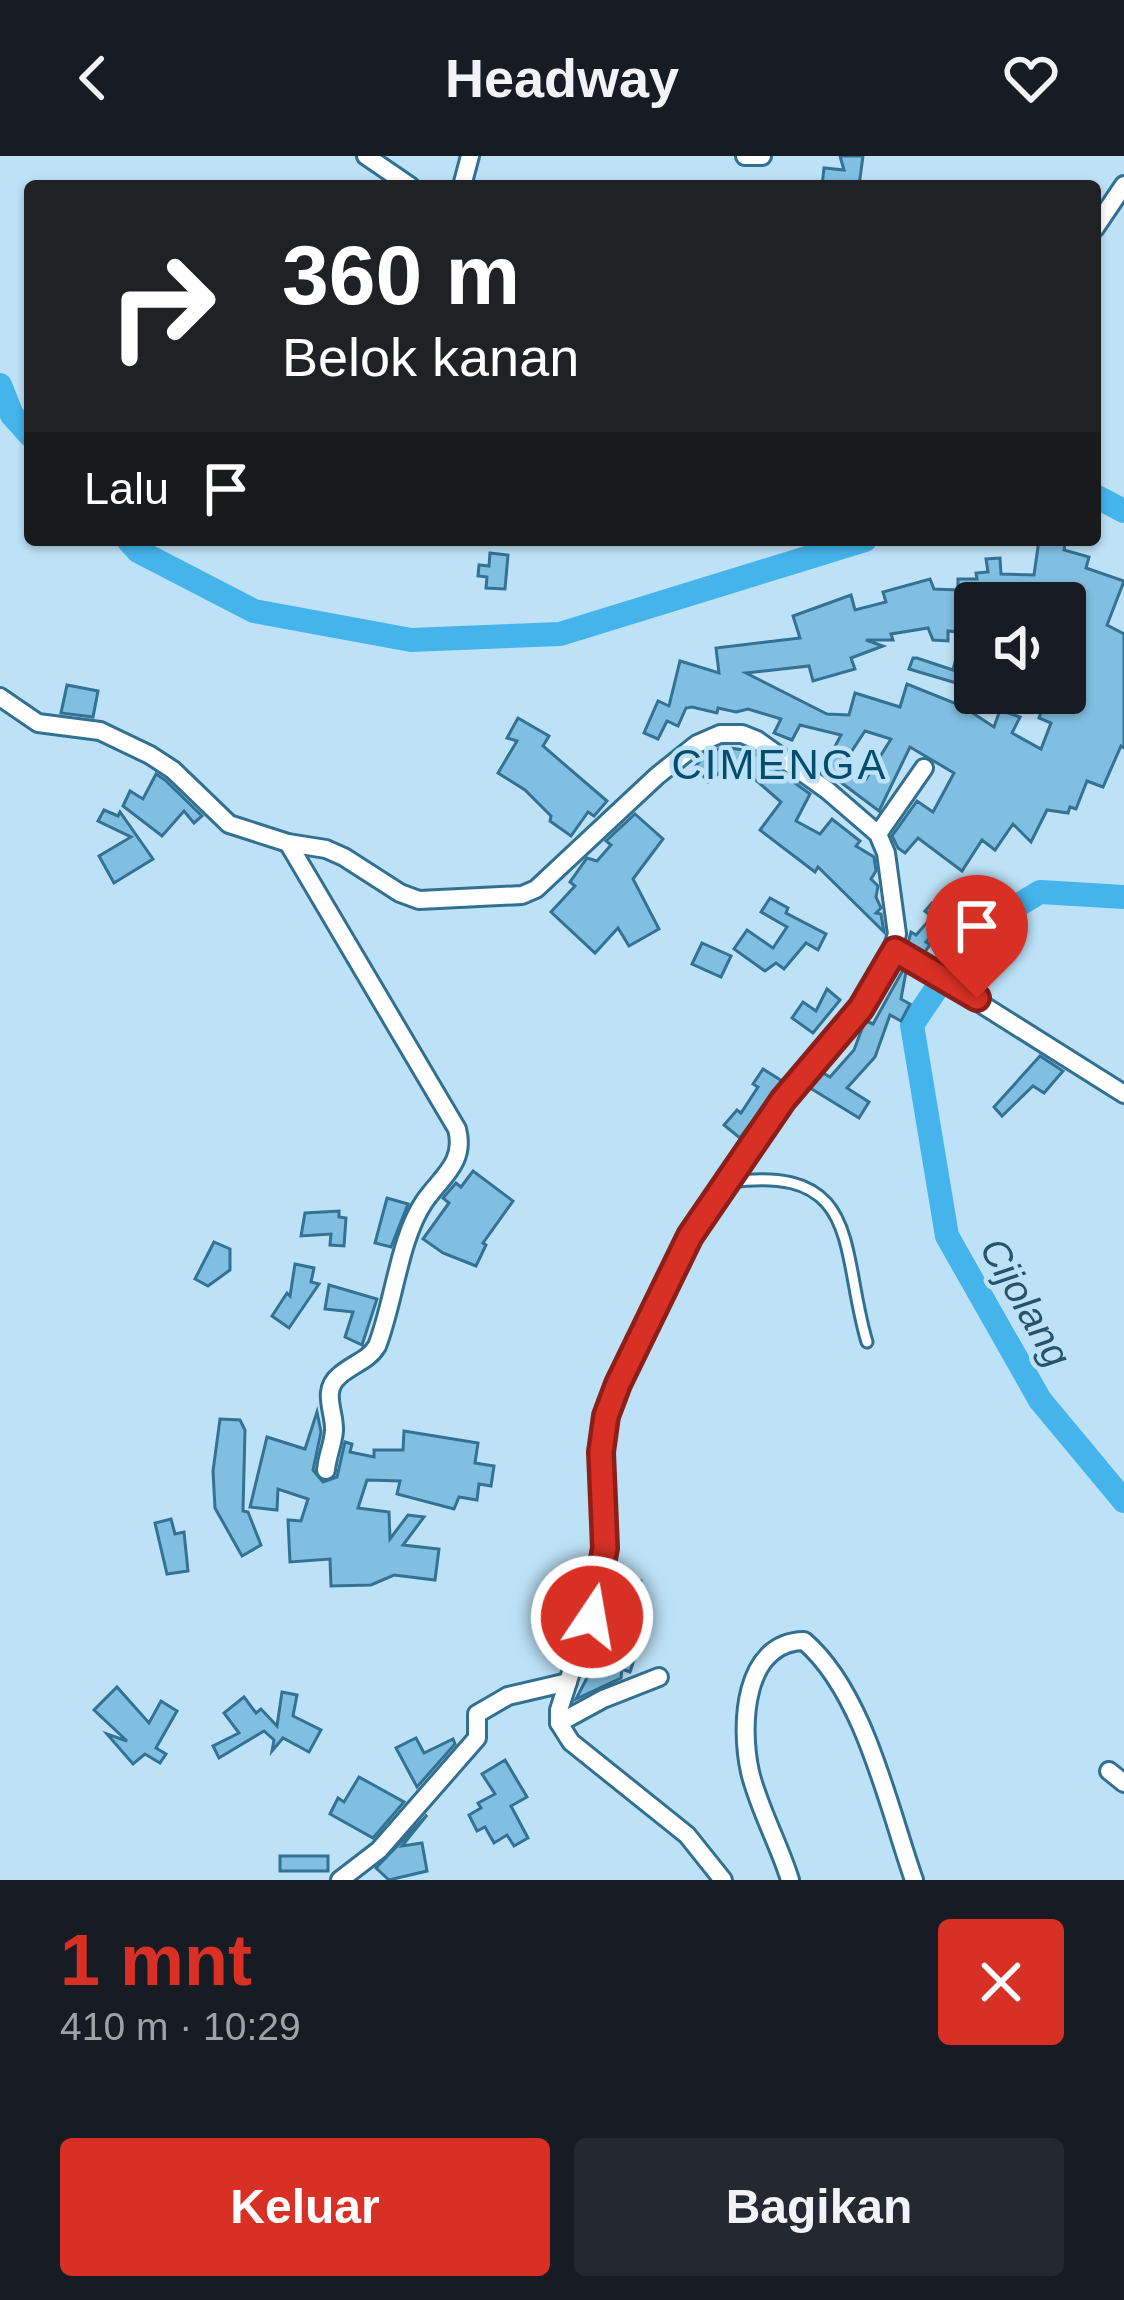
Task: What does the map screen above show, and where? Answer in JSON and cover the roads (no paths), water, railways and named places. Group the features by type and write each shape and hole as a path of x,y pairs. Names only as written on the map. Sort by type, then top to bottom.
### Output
{"street":[{"path":"366,156 401,180"},
{"path":"745,156 762,156"},
{"path":"1101,219 1124,185"},
{"path":"0,697 38,723 100,731 150,755 173,770 229,824 344,856 419,900 522,895 547,882 612,818 712,736 742,734 757,740 878,833 891,883 895,950 861,1008 783,1100 674,1264 606,1416 600,1483 605,1548 592,1617 559,1710 565,1736 687,1835 723,1880"},
{"path":"878,833 924,768"},
{"path":"288,843 458,1129 460,1144 449,1173 424,1201 417,1218 377,1346 331,1385 334,1427 326,1470"},
{"path":"895,950 1124,1094"},
{"path":"790,1880 751,1773 745,1726 755,1673 766,1656 787,1641 804,1641 824,1658 843,1690 914,1880"},
{"path":"560,1724 603,1699 659,1677"},
{"path":"340,1880 379,1850 477,1738 477,1714 499,1699 568,1682"}],"lane":[{"path":"725,1183 763,1178 796,1183 833,1209 845,1233 867,1342"}],"waterway":[{"name":"Cijolang","path":"0,385 12,415 24,428"},
{"name":"Cijolang","path":"1101,499 1124,511"},
{"name":"Cijolang","path":"133,546 254,611 411,640 560,634 846,546"},
{"name":"Cijolang","path":"1124,897 1040,892 975,931 912,1025 947,1236 1040,1400 1124,1501"}],"district":[{"name":"CIMENGA","path":"780,764"}]}
